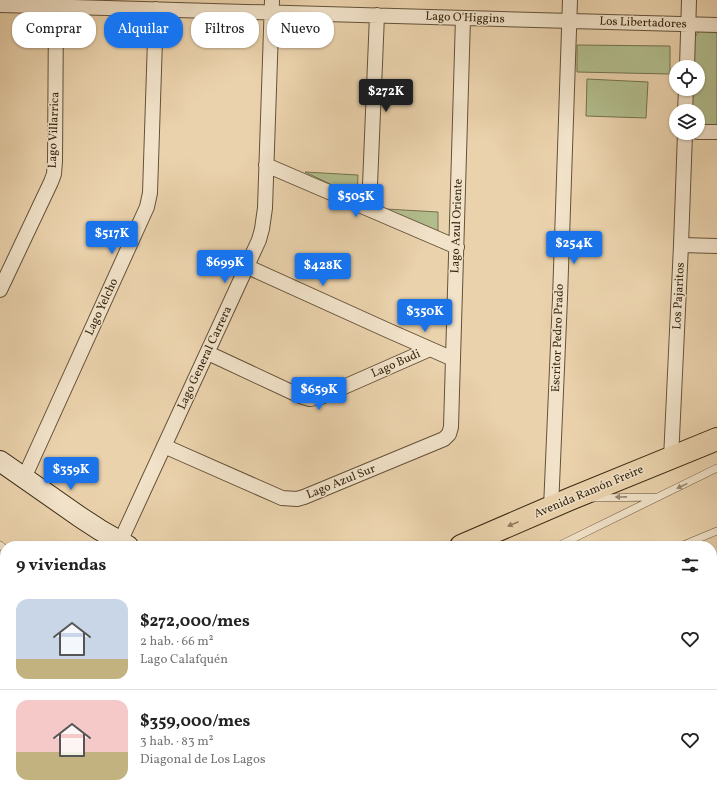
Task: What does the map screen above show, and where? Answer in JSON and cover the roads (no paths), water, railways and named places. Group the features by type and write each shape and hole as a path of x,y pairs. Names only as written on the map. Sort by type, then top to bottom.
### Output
{"main road":[{"name":"Avenida Ramón Freire","path":"473,541 717,439"},
{"path":"0,461 86,521 119,541"}],"street":[{"name":"Escritor Pedro Prado","path":"561,504 560,274 570,0"},
{"path":"687,60 689,0"},
{"name":"Lago O'Higgins","path":"0,5 156,9 271,6 377,15 569,21"},
{"name":"Lago General Carrera","path":"125,541 164,446 248,267 262,230 266,164 271,6"},
{"name":"Lago Villarrica","path":"0,290 54,174 56,7"},
{"name":"Lago Yelcho","path":"24,478 147,208 150,193 156,9"},
{"path":"369,209 377,15"},
{"name":"Lago Azul Oriente","path":"449,434 451,427 463,18"},
{"name":"Los Libertadores","path":"569,21 717,25"},
{"path":"705,132 717,132"},
{"name":"Los Pajaritos","path":"671,459 685,140"},
{"path":"266,164 457,247"},
{"path":"681,245 717,246"},
{"path":"248,267 453,359"},
{"name":"Lago Budi","path":"208,353 300,396 310,398 320,397 430,349"},
{"name":"Lago Azul Sur","path":"164,446 282,498 297,499 444,439 449,434"}],"lane":[{"path":"568,541 717,468"},
{"path":"561,504 660,496"},
{"path":"693,541 717,531"}]}
